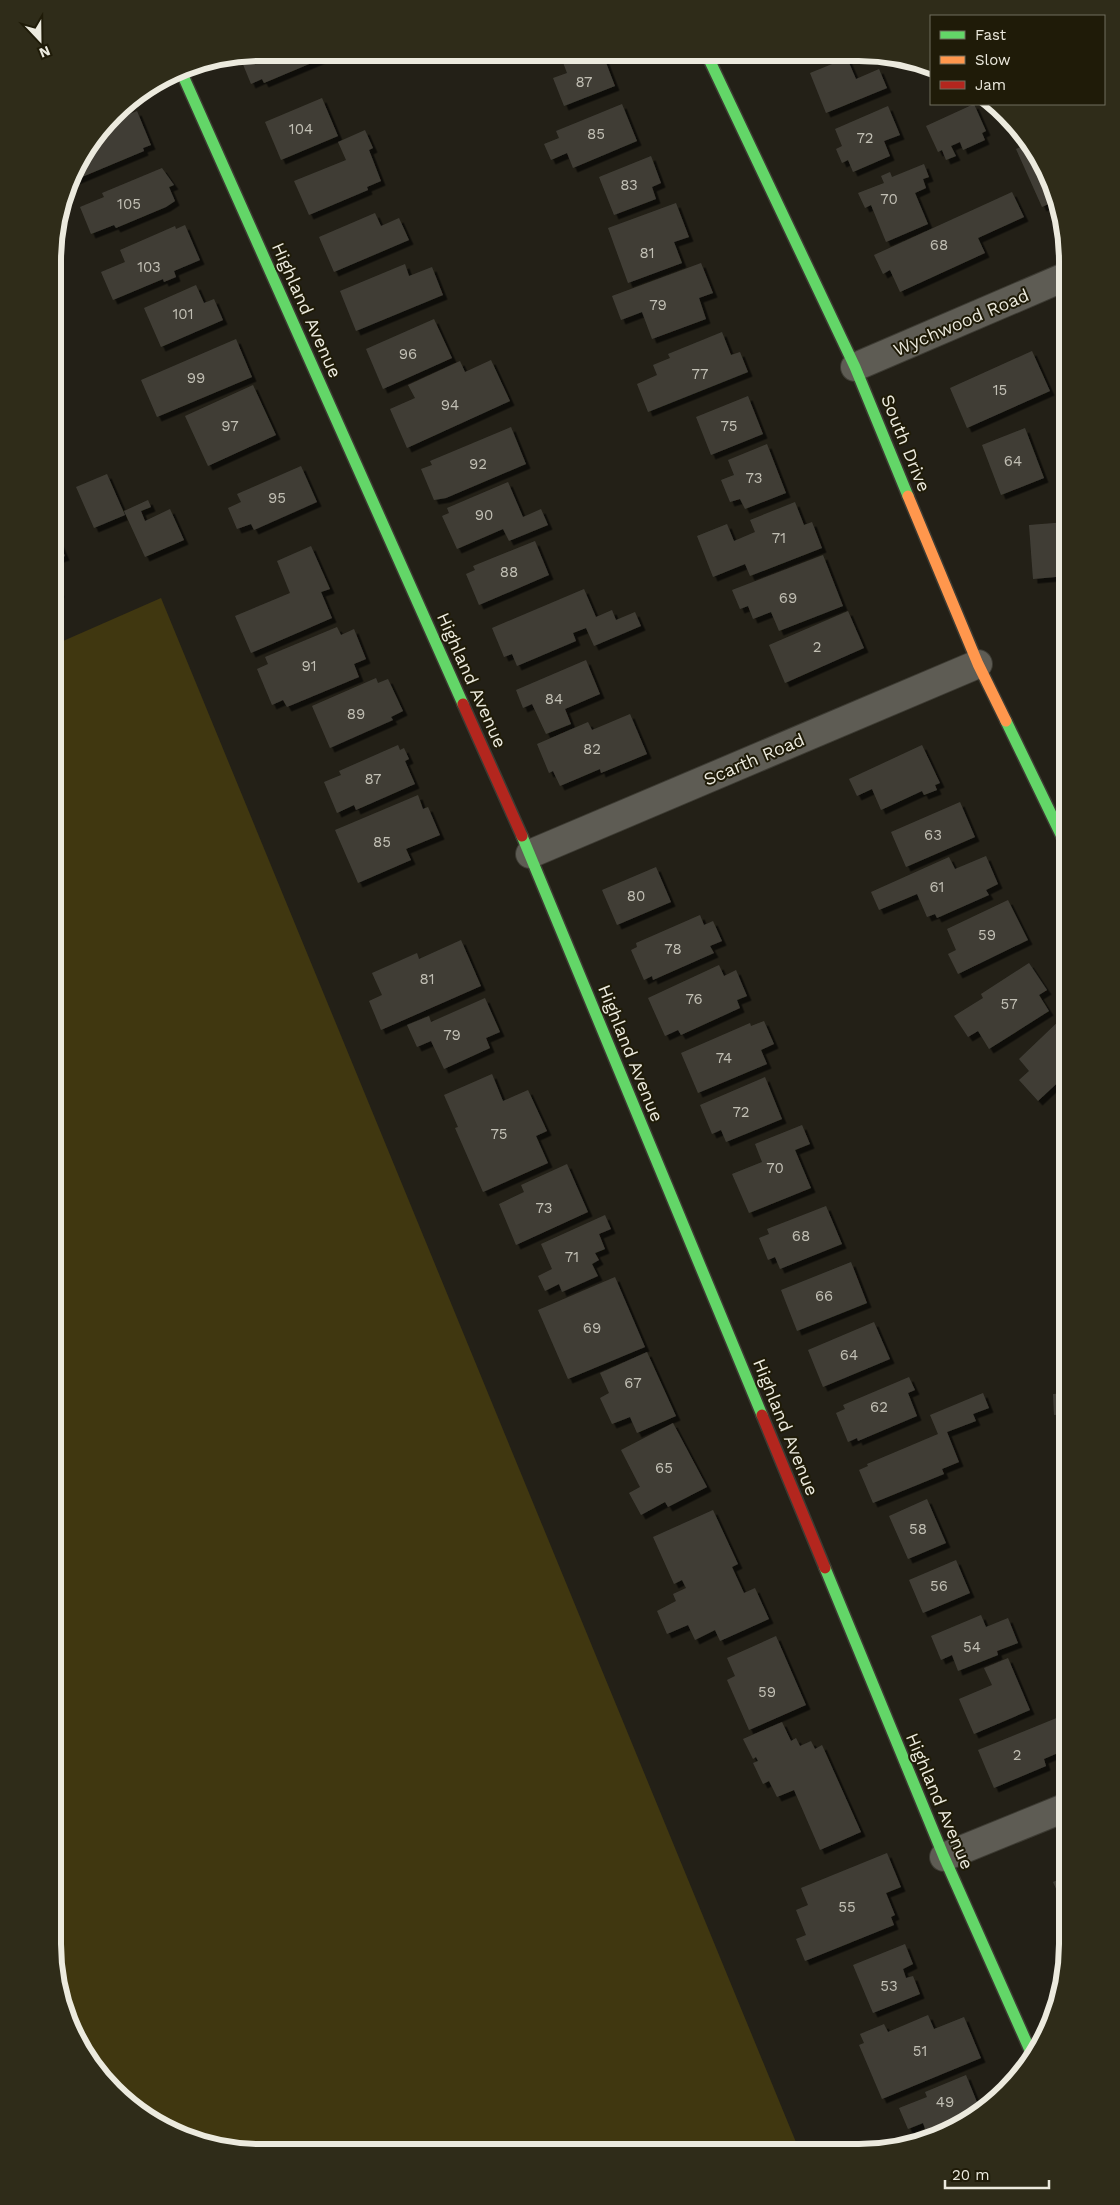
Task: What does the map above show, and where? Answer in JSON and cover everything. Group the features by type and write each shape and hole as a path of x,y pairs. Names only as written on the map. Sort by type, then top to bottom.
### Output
{"street":[{"name":"South Drive","path":"710,61 855,367 978,664 1059,831"},
{"name":"Highland Avenue","path":"183,76 530,854 944,1857 1029,2048"},
{"name":"Wychwood Road","path":"855,367 1059,280"},
{"name":"Scarth Road","path":"530,854 978,664"},
{"path":"944,1857 1059,1811"}],"shaded area":[{"path":"161,598 797,2144 261,2144 222,2140 184,2129 139,2103 102,2066 76,2021 65,1983 61,1944 61,642"}],"building":[{"path":"316,61 264,83 262,79 251,84 242,62"},
{"path":"562,61 605,61 615,86 564,106 553,78 567,73"},
{"path":"840,61 848,61 856,79 879,69 887,88 826,113 810,73"},
{"path":"322,98 338,136 281,160 265,122"},
{"path":"622,104 637,141 573,168 567,153 551,160 544,144 559,138 556,131"},
{"path":"974,105 986,131 982,133 985,140 963,150 960,142 951,146 956,156 946,160 942,150 938,152 926,126"},
{"path":"888,106 900,135 884,141 890,156 853,172 848,160 842,163 836,149 842,146 835,129"},
{"path":"137,111 151,145 143,148 144,151 79,178 102,139 123,117"},
{"path":"365,130 373,148 369,150 381,181 367,187 368,190 309,215 294,181 346,160 338,142"},
{"path":"1023,146 1032,161 1044,184 1050,203 1042,207 1016,149"},
{"path":"651,156 661,183 652,187 656,199 614,215 599,177"},
{"path":"924,164 929,177 923,179 926,188 915,193 928,224 886,242 871,205 865,208 858,193 884,183 881,176 890,172 892,177"},
{"path":"162,168 174,185 169,187 175,201 166,207 116,228 114,225 91,234 80,207 104,197 102,193"},
{"path":"1012,192 1024,217 978,238 985,253 900,292 890,270 883,274 874,255"},
{"path":"676,203 689,237 674,242 682,263 628,283 608,228"},
{"path":"375,213 381,226 399,218 409,240 334,272 319,237"},
{"path":"185,225 200,260 174,271 176,277 164,282 163,279 113,300 101,272 125,262 120,250 175,226 176,229"},
{"path":"701,263 713,293 699,298 706,319 652,339 642,312 621,320 612,296"},
{"path":"405,264 409,276 432,267 443,295 356,331 340,291"},
{"path":"196,285 204,303 214,299 223,320 161,347 144,308"},
{"path":"434,319 452,358 383,389 366,349"},
{"path":"722,332 731,355 740,352 748,372 648,412 637,384 657,375 653,365 670,358 668,354"},
{"path":"236,339 252,377 157,417 141,380"},
{"path":"1032,351 1050,391 967,428 950,388"},
{"path":"491,360 510,401 407,448 390,409 415,398 408,385 460,361 465,372"},
{"path":"253,385 276,435 208,466 185,416"},
{"path":"748,396 763,434 711,455 696,417"},
{"path":"511,427 526,464 446,498 434,500 421,469 432,465 430,461"},
{"path":"1025,428 1044,478 1001,495 982,445"},
{"path":"767,444 786,493 745,509 740,499 730,502 721,480 734,475 728,460"},
{"path":"301,466 317,502 254,530 251,524 237,529 228,508 241,502 237,494"},
{"path":"107,474 125,515 94,528 76,487"},
{"path":"508,482 523,517 541,509 548,525 509,541 503,529 457,549 442,516 449,513 447,508"},
{"path":"148,500 151,507 141,511 145,521 170,509 184,540 145,557 124,511"},
{"path":"795,502 804,525 812,522 822,548 750,576 745,564 713,577 697,536 727,524 734,541 755,532 750,520"},
{"path":"1059,523 1059,577 1033,579 1029,525"},
{"path":"535,541 549,575 479,605 466,574 475,570 473,566"},
{"path":"311,546 330,589 321,592 332,618 251,653 235,616 290,593 277,561"},
{"path":"61,547 65,556 61,557"},
{"path":"823,555 843,606 779,631 771,612 753,619 748,606 740,609 732,590"},
{"path":"584,589 596,617 612,610 616,620 635,612 641,626 594,646 586,628 573,633 576,641 517,666 512,654 504,657 492,628"},
{"path":"1057,597 1059,597 1059,620"},
{"path":"848,611 864,648 785,683 769,645"},
{"path":"337,627 341,635 354,629 366,659 354,664 359,677 287,707 283,700 272,705 257,669 268,664 265,657"},
{"path":"586,660 600,694 565,709 571,724 546,734 532,704 523,708 516,690"},
{"path":"376,678 378,683 388,679 403,711 391,717 393,720 330,748 312,706"},
{"path":"630,714 647,754 601,773 600,769 560,786 553,771 549,773 537,744 588,722 592,730"},
{"path":"398,745 400,750 404,748 409,759 405,761 415,784 356,810 354,805 337,813 324,782 341,775 339,771"},
{"path":"922,745 940,783 935,785 937,790 924,795 922,791 881,810 872,789 857,796 849,779"},
{"path":"418,795 423,809 428,807 440,835 406,849 411,860 358,883 335,830"},
{"path":"960,802 975,837 906,867 891,832"},
{"path":"986,856 998,884 986,890 989,895 937,918 935,914 927,917 917,894 879,910 871,892 949,857 955,869"},
{"path":"656,867 671,902 617,925 602,890"},
{"path":"1008,900 1028,940 958,974 948,954 956,950 947,929"},
{"path":"700,915 704,925 713,921 722,941 710,946 714,953 653,980 652,976 644,980 631,950 637,947 636,943"},
{"path":"461,940 481,986 381,1030 369,1001 382,995 372,973 417,953 419,959"},
{"path":"1029,963 1047,990 1039,995 1049,1011 989,1049 978,1031 968,1037 954,1016 983,998 981,994"},
{"path":"719,965 724,976 736,970 747,996 737,1000 740,1008 681,1035 678,1030 665,1036 648,998"},
{"path":"485,998 500,1032 486,1038 490,1048 444,1069 431,1041 417,1047 407,1025 429,1016 431,1022"},
{"path":"764,1021 774,1044 761,1050 767,1064 698,1093 681,1053 750,1023 751,1026"},
{"path":"1059,1021 1059,1081 1038,1101 1019,1080 1029,1071 1019,1059"},
{"path":"492,1074 503,1101 528,1090 547,1131 536,1136 548,1163 483,1192 455,1128 458,1127 444,1095"},
{"path":"765,1077 782,1119 726,1142 721,1130 712,1134 700,1105"},
{"path":"802,1125 810,1144 795,1150 811,1188 749,1213 732,1174 762,1162 755,1144"},
{"path":"567,1164 588,1212 516,1245 499,1204 524,1192 521,1185"},
{"path":"826,1206 842,1244 780,1269 775,1257 768,1260 759,1238 769,1234 767,1229"},
{"path":"605,1215 611,1229 599,1234 605,1249 595,1253 599,1260 592,1264 598,1276 562,1292 559,1284 545,1291 538,1276 552,1269 541,1244"},
{"path":"851,1262 867,1303 797,1331 781,1290"},
{"path":"615,1277 645,1347 568,1379 538,1310"},
{"path":"874,1322 890,1359 823,1387 808,1350"},
{"path":"647,1352 676,1416 637,1433 630,1417 612,1424 600,1398 609,1393 600,1373"},
{"path":"909,1377 915,1390 908,1393 917,1416 858,1441 857,1438 848,1442 836,1413 845,1409 843,1405"},
{"path":"983,1393 989,1408 973,1414 976,1421 947,1432 959,1462 942,1469 944,1474 873,1503 859,1470 868,1466 867,1464 938,1434 930,1415"},
{"path":"1053,1394 1059,1394 1059,1415 1054,1415"},
{"path":"673,1423 707,1487 668,1507 665,1502 641,1515 629,1493 640,1487 621,1450"},
{"path":"927,1499 946,1543 908,1559 889,1516"},
{"path":"713,1510 738,1564 732,1567 744,1593 755,1588 769,1619 720,1641 715,1630 695,1640 688,1625 667,1634 657,1611 676,1601 673,1594 686,1588 682,1580 674,1584 653,1537"},
{"path":"956,1560 970,1593 923,1613 909,1580"},
{"path":"981,1615 986,1627 1008,1618 1018,1643 997,1651 998,1655 958,1671 952,1655 941,1660 931,1636"},
{"path":"776,1636 806,1705 749,1730 727,1680 735,1676 727,1658"},
{"path":"1008,1658 1030,1710 974,1734 959,1699 992,1685 984,1668"},
{"path":"1059,1717 1059,1752 1044,1759 1046,1766 994,1788 978,1750"},
{"path":"782,1722 791,1741 796,1738 800,1746 811,1741 815,1749 822,1745 861,1832 820,1850 794,1790 777,1797 769,1781 763,1784 753,1763 758,1761 756,1757 753,1759 743,1739"},
{"path":"887,1853 901,1887 886,1893 895,1915 891,1917 894,1925 805,1961 796,1939 806,1935 796,1910 808,1905 801,1888"},
{"path":"1059,1879 1059,1895 1053,1882"},
{"path":"905,1944 913,1964 903,1969 906,1978 913,1976 920,1994 873,2013 853,1965"},
{"path":"928,2015 934,2029 964,2017 981,2058 882,2099 859,2045 864,2043 860,2034 884,2024 888,2032"},
{"path":"966,2075 978,2105 936,2129 926,2132 923,2123 908,2129 899,2108 927,2097 925,2092"}],"traffic: fast":[{"path":"710,61 855,367 908,496"},
{"path":"183,76 463,704"},
{"path":"1006,721 1059,830"},
{"path":"522,836 762,1415"},
{"path":"825,1568 944,1857 1029,2048"}],"traffic: slow":[{"path":"908,496 978,664 1006,721"}],"traffic: jam":[{"path":"463,704 522,836"},
{"path":"762,1415 825,1568"}]}
